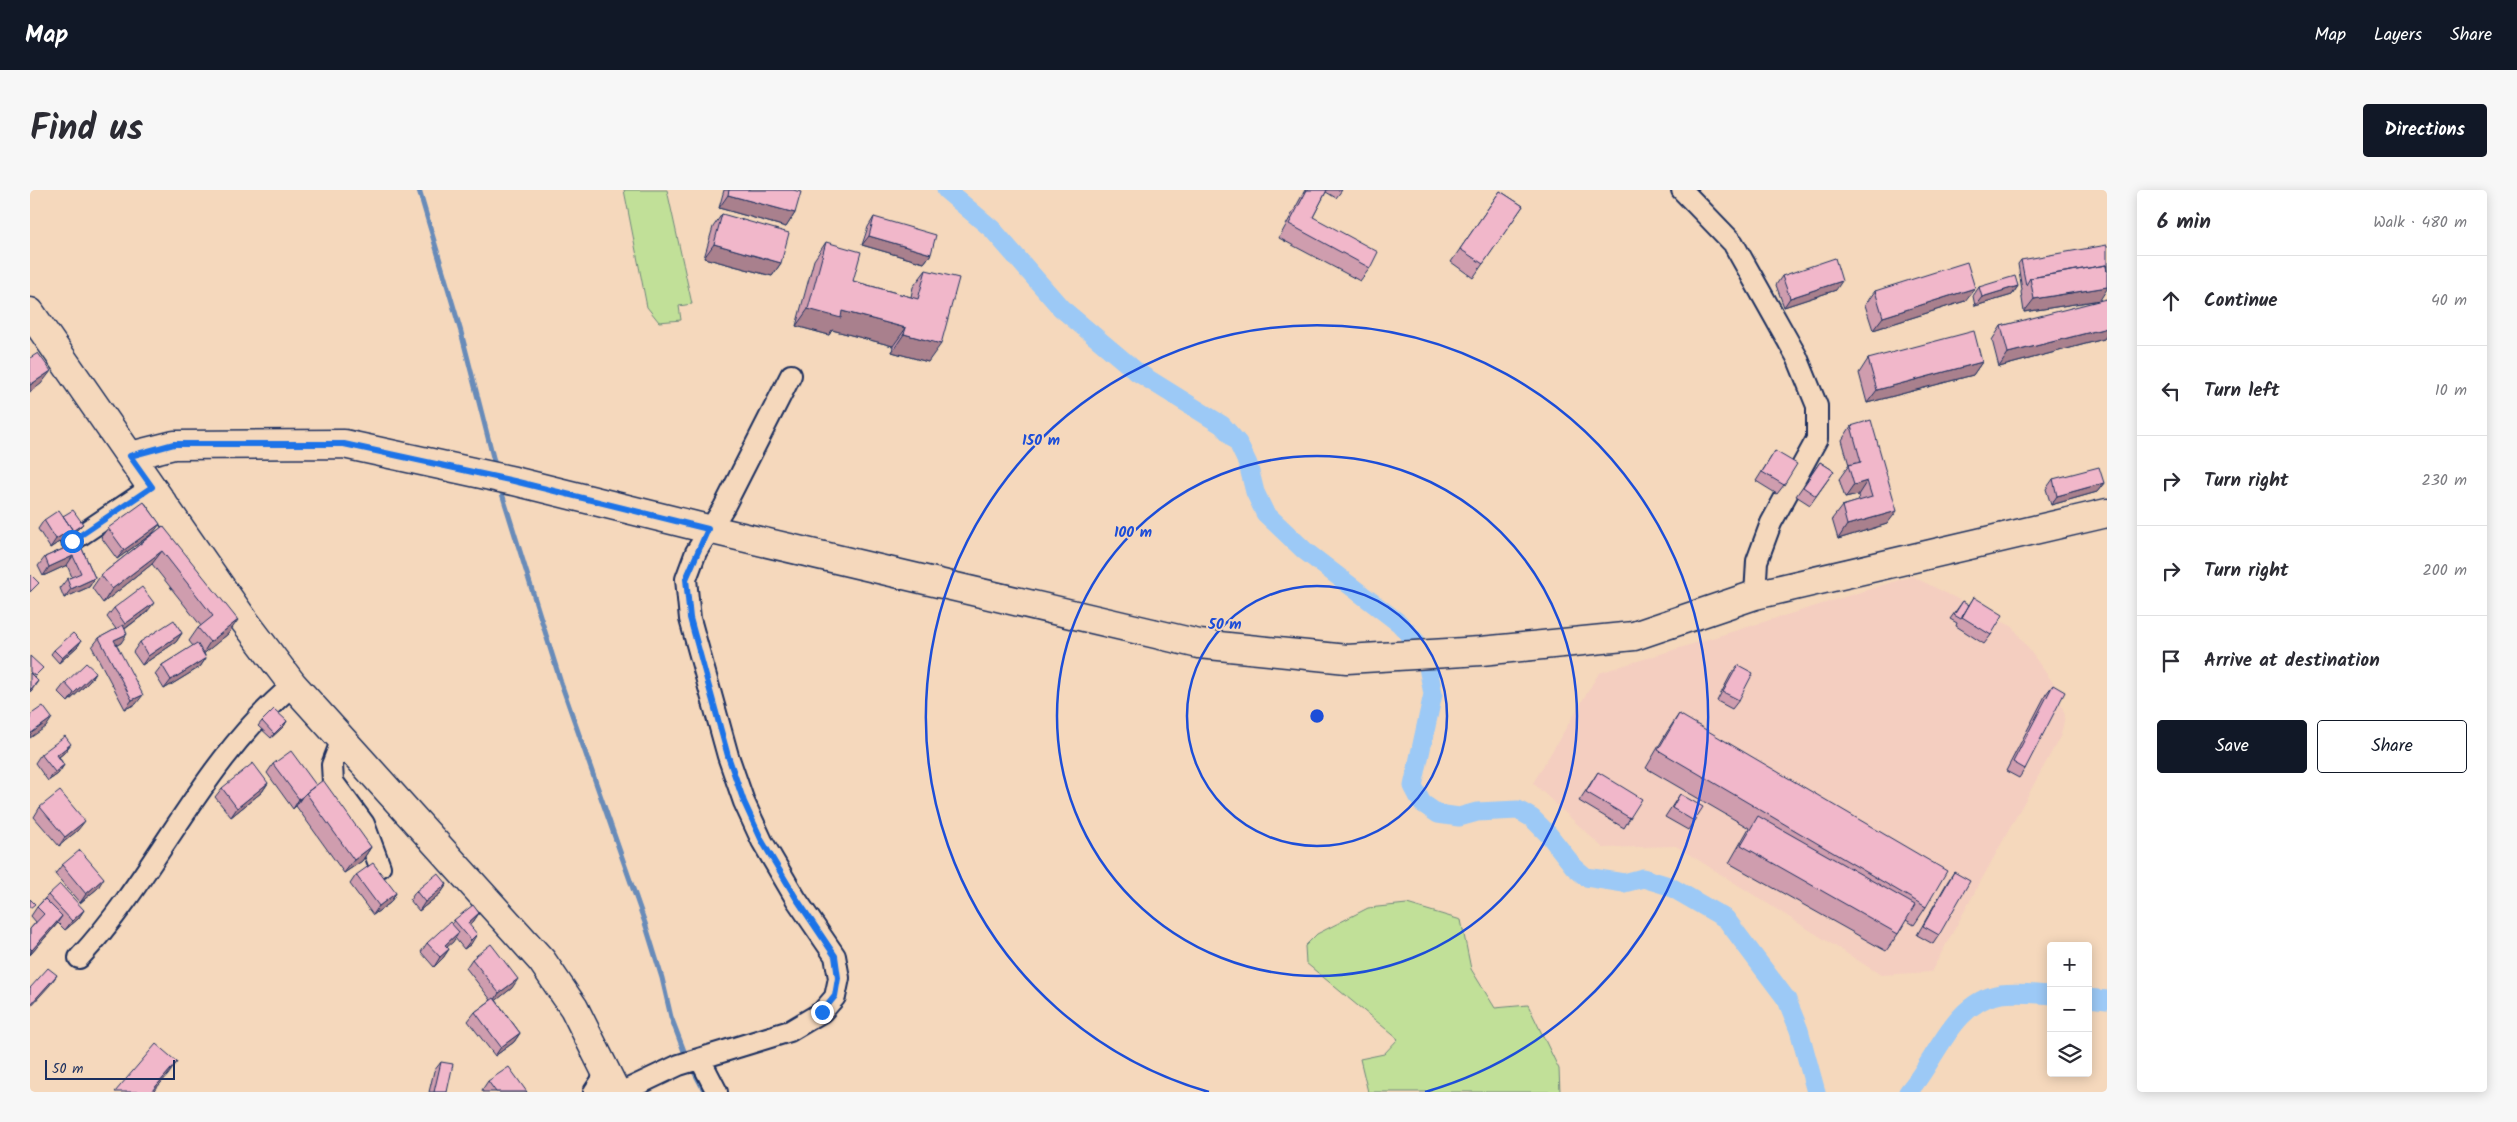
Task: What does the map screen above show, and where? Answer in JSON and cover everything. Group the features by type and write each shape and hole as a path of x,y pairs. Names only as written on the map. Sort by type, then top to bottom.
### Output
{"street":[{"path":"1682,190 1734,243 1797,358 1817,406 1817,438 1771,523 1757,561 1755,595"},
{"path":"30,312 243,619 292,685 542,961 574,1008 610,1087 790,1031 822,1012 835,996 838,978 835,956 796,898 762,841 744,802 728,756 690,618 686,579 708,529 724,507 790,375"},
{"path":"130,456 174,444 344,444 501,478 708,529 1198,644 1347,659 1420,655 1634,636 1755,595 2107,513"},
{"path":"72,541 152,487"},
{"path":"79,958 93,943 131,891 231,746 265,708 292,685"},
{"path":"342,739 332,765 333,782 364,824 380,866"},
{"path":"700,1059 717,1092"}],"shaded area":[{"path":"1912,576 2013,627 2056,687 2065,716 2061,735 1931,972 1881,975 1676,846 1603,848 1533,783 1599,673"}],"green space":[{"path":"624,190 667,190 692,304 679,306 681,320 659,322 647,307"},
{"path":"1407,904 1461,920 1471,969 1495,1008 1528,1005 1559,1069 1560,1092 1368,1092 1360,1059 1384,1054 1398,1039 1306,963 1305,946 1317,934 1368,908"}],"building":[{"path":"729,190 793,190 801,192 795,213 728,195"},
{"path":"1307,190 1327,190 1313,217 1378,252 1370,268 1289,224"},
{"path":"1500,191 1523,206 1483,264 1460,249"},
{"path":"722,214 789,233 781,263 714,244"},
{"path":"874,217 936,235 931,254 869,236"},
{"path":"826,242 861,252 853,281 918,299 926,270 959,278 941,344 904,334 906,328 842,311 841,318 808,309"},
{"path":"2107,245 2107,272 2106,265 2030,278 2026,285 2021,260"},
{"path":"1835,258 1842,281 1790,298 1782,276"},
{"path":"1967,262 1975,288 1883,317 1875,291"},
{"path":"2106,265 2107,287 2034,299 2030,278"},
{"path":"2015,276 2018,286 1982,297 1979,287"},
{"path":"2106,299 2107,328 2008,353 2001,326"},
{"path":"1974,331 1982,362 1877,390 1868,359"},
{"path":"38,353 51,371 30,385 30,358"},
{"path":"1871,420 1897,511 1847,525 1842,506 1872,497 1867,481 1854,485 1848,465 1861,462 1851,426"},
{"path":"1775,451 1797,464 1784,485 1762,472"},
{"path":"1820,462 1834,471 1816,496 1803,487"},
{"path":"2099,467 2104,483 2057,496 2053,479"},
{"path":"144,502 160,524 124,550 108,528"},
{"path":"59,510 72,529 56,539 44,520"},
{"path":"73,510 83,524 71,532 72,529 63,516"},
{"path":"163,526 238,620 210,642 198,628 213,616 162,551 112,589 101,575"},
{"path":"79,542 95,578 71,589 67,579 81,573 73,556 49,567 45,557"},
{"path":"30,576 39,583 30,592"},
{"path":"142,587 154,603 125,624 114,608"},
{"path":"1974,597 2003,615 1991,635 1962,617"},
{"path":"1963,601 1969,605 1961,619 1954,615"},
{"path":"174,620 182,633 148,656 140,642"},
{"path":"123,625 127,634 114,640 143,695 132,700 99,638"},
{"path":"73,633 81,641 62,658 54,650"},
{"path":"197,643 206,658 171,680 162,665"},
{"path":"30,656 43,668 35,676 30,672"},
{"path":"86,663 96,672 74,693 65,683"},
{"path":"1738,665 1753,673 1739,700 1723,692"},
{"path":"30,673 38,681 30,690"},
{"path":"2053,685 2065,692 2025,769 2013,762"},
{"path":"43,706 52,718 30,734 30,715"},
{"path":"274,709 287,721 274,734 262,721"},
{"path":"1679,714 1947,871 1926,907 1658,750"},
{"path":"65,736 71,744 57,755 64,765 55,772 41,754"},
{"path":"291,751 316,785 299,799 273,764"},
{"path":"253,763 268,783 237,808 222,788"},
{"path":"1598,772 1642,799 1630,818 1586,792"},
{"path":"323,780 371,847 354,860 306,793"},
{"path":"60,791 85,821 65,837 40,807"},
{"path":"1680,794 1703,807 1694,821 1672,808"},
{"path":"1758,816 1915,905 1898,934 1741,845"},
{"path":"80,850 104,878 86,894 62,865"},
{"path":"373,863 396,893 379,906 356,875"},
{"path":"1954,872 1970,881 1939,935 1923,926"},
{"path":"438,873 447,884 425,902 416,891"},
{"path":"60,884 84,910 72,921 48,895"},
{"path":"30,899 35,904 30,908"},
{"path":"45,899 62,916 32,950 30,948 30,929 44,914 37,907"},
{"path":"473,905 479,913 468,923 477,934 471,940 454,920"},
{"path":"450,922 459,932 445,945 449,949 440,957 427,943"},
{"path":"491,944 518,979 499,993 472,959"},
{"path":"48,968 57,975 30,1005 30,988"},
{"path":"494,998 520,1033 501,1047 475,1012"},
{"path":"156,1044 177,1062 151,1092 115,1092"},
{"path":"441,1062 453,1064 447,1092 434,1092"},
{"path":"509,1067 527,1092 496,1092 488,1081"}],"waterway":[{"path":"419,190 461,332 496,469"},
{"path":"946,190 992,229 1061,308 1137,372 1222,425 1238,443 1248,464 1255,492 1265,513 1305,551 1399,623 1418,644 1428,667 1433,694 1413,786 1422,803 1438,814 1459,817 1477,812 1518,810 1532,818 1549,835 1574,867 1586,877 1624,883 1643,878 1669,886 1726,919 1787,1000 1799,1030 1816,1092"},
{"path":"500,487 561,683 645,923 662,978 671,1017 687,1059"},
{"path":"1908,1092 1947,1034 1970,1008 1984,999 2001,994 2047,995"},
{"path":"2092,998 2107,1000"},
{"path":"691,1066 705,1092"}],"route":[{"path":"72,541 152,487 130,456 174,444 344,444 514,481 708,529 696,552 686,579 690,618 728,756 744,802 762,841 796,898 835,956 838,978 835,996 822,1012"}]}
